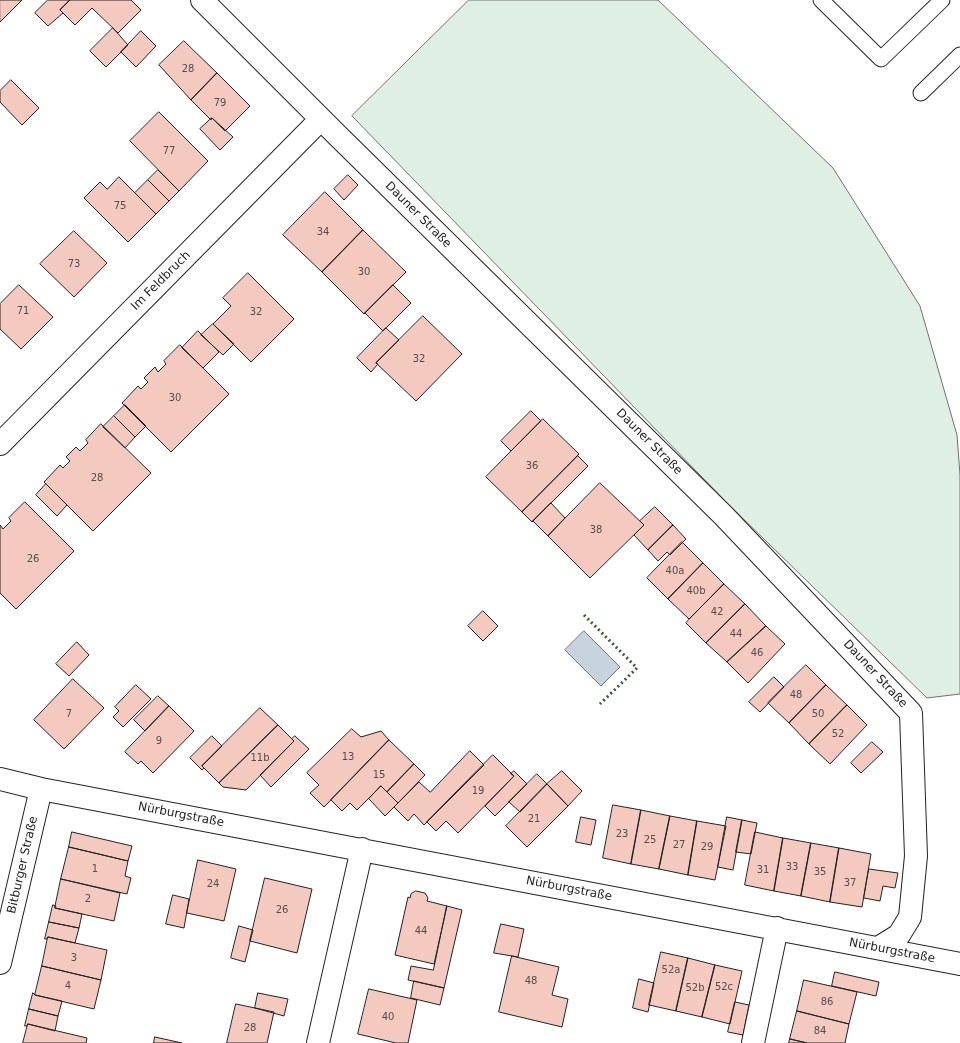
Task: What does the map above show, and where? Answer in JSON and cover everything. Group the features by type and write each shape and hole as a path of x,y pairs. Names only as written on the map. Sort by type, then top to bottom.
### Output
{"street":[{"name":"Dauner Straße","path":"202,0 724,516 911,713 916,856 910,917 899,935 878,948"},
{"name":"Im Feldbruch","path":"0,444 321,119"},
{"name":"Nürburgstraße","path":"0,779 41,789 960,964"},
{"name":"Bitburger Straße","path":"0,963 41,789"},
{"path":"318,1043 362,849"},
{"path":"753,1043 777,928"}],"lane":[{"path":"821,0 881,59 942,0"},
{"path":"921,93 960,55"}],"green space":[{"path":"469,0 658,0 833,168 920,306 957,435 960,475 960,694 927,698 729,505 352,116"}],"shaded area":[{"path":"584,631 620,667 601,686 565,650"}],"building":[{"path":"0,0 22,0 0,22"},
{"path":"48,0 70,0 60,10 63,13 48,26 35,13"},
{"path":"70,0 131,0 141,10 118,33 92,8 75,25 60,10"},
{"path":"113,28 128,45 106,67 90,51"},
{"path":"141,31 156,46 136,67 121,52"},
{"path":"184,41 217,73 191,100 159,65"},
{"path":"217,73 250,106 225,131 212,118 211,120 191,100"},
{"path":"11,80 39,108 22,125 0,102 0,91"},
{"path":"159,112 208,161 179,191 130,141"},
{"path":"212,118 233,137 220,150 200,129"},
{"path":"158,170 179,191 169,201 148,180"},
{"path":"348,175 358,185 344,200 334,189"},
{"path":"119,177 156,214 128,242 84,198 100,182 107,189"},
{"path":"148,180 169,201 156,214 135,193"},
{"path":"325,192 363,230 322,272 283,235"},
{"path":"363,230 406,272 364,314 322,272"},
{"path":"74,231 107,263 74,297 40,264"},
{"path":"248,273 294,319 251,362 213,324 231,306 223,298"},
{"path":"19,285 53,317 21,349 0,329 0,304"},
{"path":"393,285 411,303 383,331 365,313"},
{"path":"423,316 462,354 416,401 376,363"},
{"path":"213,324 234,344 223,355 201,335"},
{"path":"386,328 399,340 376,363 378,364 371,372 357,358"},
{"path":"198,331 219,352 203,368 182,348"},
{"path":"180,345 229,394 171,452 122,403 138,386 141,389 148,382 144,378 155,367 158,372 166,364 164,361"},
{"path":"125,405 146,426 135,437 114,416"},
{"path":"531,411 541,421 511,451 501,441"},
{"path":"114,416 135,437 125,448 103,427"},
{"path":"543,419 579,454 522,512 486,477"},
{"path":"101,424 151,473 93,531 44,482 60,465 63,468 70,461 66,457 76,447 80,451 88,443 86,440"},
{"path":"578,456 588,466 532,522 522,512"},
{"path":"600,483 644,525 590,578 548,536"},
{"path":"46,484 67,505 57,516 36,495"},
{"path":"25,502 74,551 16,609 0,593 0,525 3,529 11,521 9,518"},
{"path":"551,503 565,518 548,536 533,521"},
{"path":"655,507 673,525 648,550 634,535 644,525 640,521"},
{"path":"673,525 686,539 670,555 667,552 658,561 648,550"},
{"path":"682,542 703,563 668,599 647,578"},
{"path":"703,563 724,584 689,619 668,599"},
{"path":"724,584 745,604 706,643 686,623"},
{"path":"745,604 766,626 727,662 706,643"},
{"path":"483,611 498,626 483,641 468,626"},
{"path":"766,626 785,644 748,683 727,662"},
{"path":"77,642 89,655 69,676 56,664"},
{"path":"806,665 826,685 789,723 768,703"},
{"path":"774,677 784,687 760,712 749,702"},
{"path":"73,679 104,708 64,749 34,720"},
{"path":"136,685 151,699 123,727 113,717 119,711 115,707"},
{"path":"826,685 847,705 809,744 789,723"},
{"path":"158,696 169,706 145,731 134,720"},
{"path":"847,705 867,725 830,764 809,744"},
{"path":"169,706 194,731 153,773 141,761 138,764 125,752"},
{"path":"260,708 278,725 219,783 202,766"},
{"path":"278,725 294,741 246,790 223,787 219,783"},
{"path":"352,729 361,737 381,731 389,740 324,807 310,793 319,785 307,773"},
{"path":"212,736 222,746 202,766 204,768 202,770 190,758"},
{"path":"295,736 309,749 271,787 260,775 294,741 292,739"},
{"path":"389,740 414,764 387,792 381,786 357,810 350,803 342,811 331,800"},
{"path":"872,742 883,752 861,773 851,763"},
{"path":"470,751 484,765 424,825 414,814 408,821 394,807 419,782 430,792"},
{"path":"493,755 514,776 458,833 446,821 436,831 427,822"},
{"path":"414,764 425,775 398,803 387,792"},
{"path":"514,771 527,784 495,816 485,806 514,776 511,774"},
{"path":"562,771 582,791 568,806 547,784"},
{"path":"537,774 547,784 520,812 509,802"},
{"path":"547,784 568,806 527,847 506,826"},
{"path":"381,786 398,803 385,816 369,799"},
{"path":"613,805 641,810 631,864 603,858"},
{"path":"641,810 670,816 659,869 631,864"},
{"path":"670,816 697,821 688,875 659,869"},
{"path":"581,817 596,820 591,845 576,842"},
{"path":"727,817 742,820 733,870 718,867"},
{"path":"742,820 757,823 751,854 736,852"},
{"path":"697,821 726,826 715,880 688,875"},
{"path":"72,832 132,846 128,861 69,847"},
{"path":"755,832 783,838 774,891 745,885"},
{"path":"783,838 811,843 801,896 774,891"},
{"path":"811,843 839,848 830,902 801,896"},
{"path":"69,847 128,861 125,876 131,878 127,894 61,879"},
{"path":"839,848 871,854 862,907 830,902"},
{"path":"198,860 236,869 224,921 187,913"},
{"path":"869,869 898,873 895,888 883,886 880,901 864,898"},
{"path":"265,878 312,889 297,953 250,941"},
{"path":"61,879 120,893 114,921 55,908"},
{"path":"416,891 425,893 428,898 427,901 447,906 434,964 395,955 408,897 410,898 411,894"},
{"path":"173,895 189,899 184,928 166,924"},
{"path":"53,905 56,906 55,908 82,914 79,928 49,922"},
{"path":"447,906 462,910 444,988 408,980 411,966 433,970"},
{"path":"49,922 79,928 75,943 48,937 45,939"},
{"path":"501,924 524,929 518,957 494,953"},
{"path":"239,926 253,930 245,962 231,958"},
{"path":"48,937 107,950 101,980 42,966"},
{"path":"661,952 688,958 676,1011 649,1005"},
{"path":"512,956 559,967 552,995 568,999 562,1027 499,1012"},
{"path":"688,958 715,965 702,1017 676,1011"},
{"path":"715,965 742,971 730,1024 702,1017"},
{"path":"42,966 101,980 94,1009 35,995"},
{"path":"835,972 879,982 876,996 832,986"},
{"path":"639,979 654,983 648,1012 633,1008"},
{"path":"804,980 857,992 849,1024 797,1011"},
{"path":"414,981 444,988 440,1005 411,998"},
{"path":"369,989 417,1000 408,1043 396,1043 358,1034"},
{"path":"33,993 35,995 62,1001 58,1016 29,1009"},
{"path":"258,993 288,999 284,1016 255,1008"},
{"path":"735,1002 749,1005 743,1035 728,1032"},
{"path":"236,1004 274,1012 267,1043 227,1043"},
{"path":"29,1009 58,1016 55,1031 28,1024 25,1026"},
{"path":"797,1011 849,1024 845,1043 807,1043 790,1039"},
{"path":"28,1024 87,1038 86,1043 23,1043"},
{"path":"155,1037 182,1043 154,1043"},
{"path":"790,1039 807,1043 789,1043"}],"hedge":[{"path":"584,615 637,668 600,704"}]}
